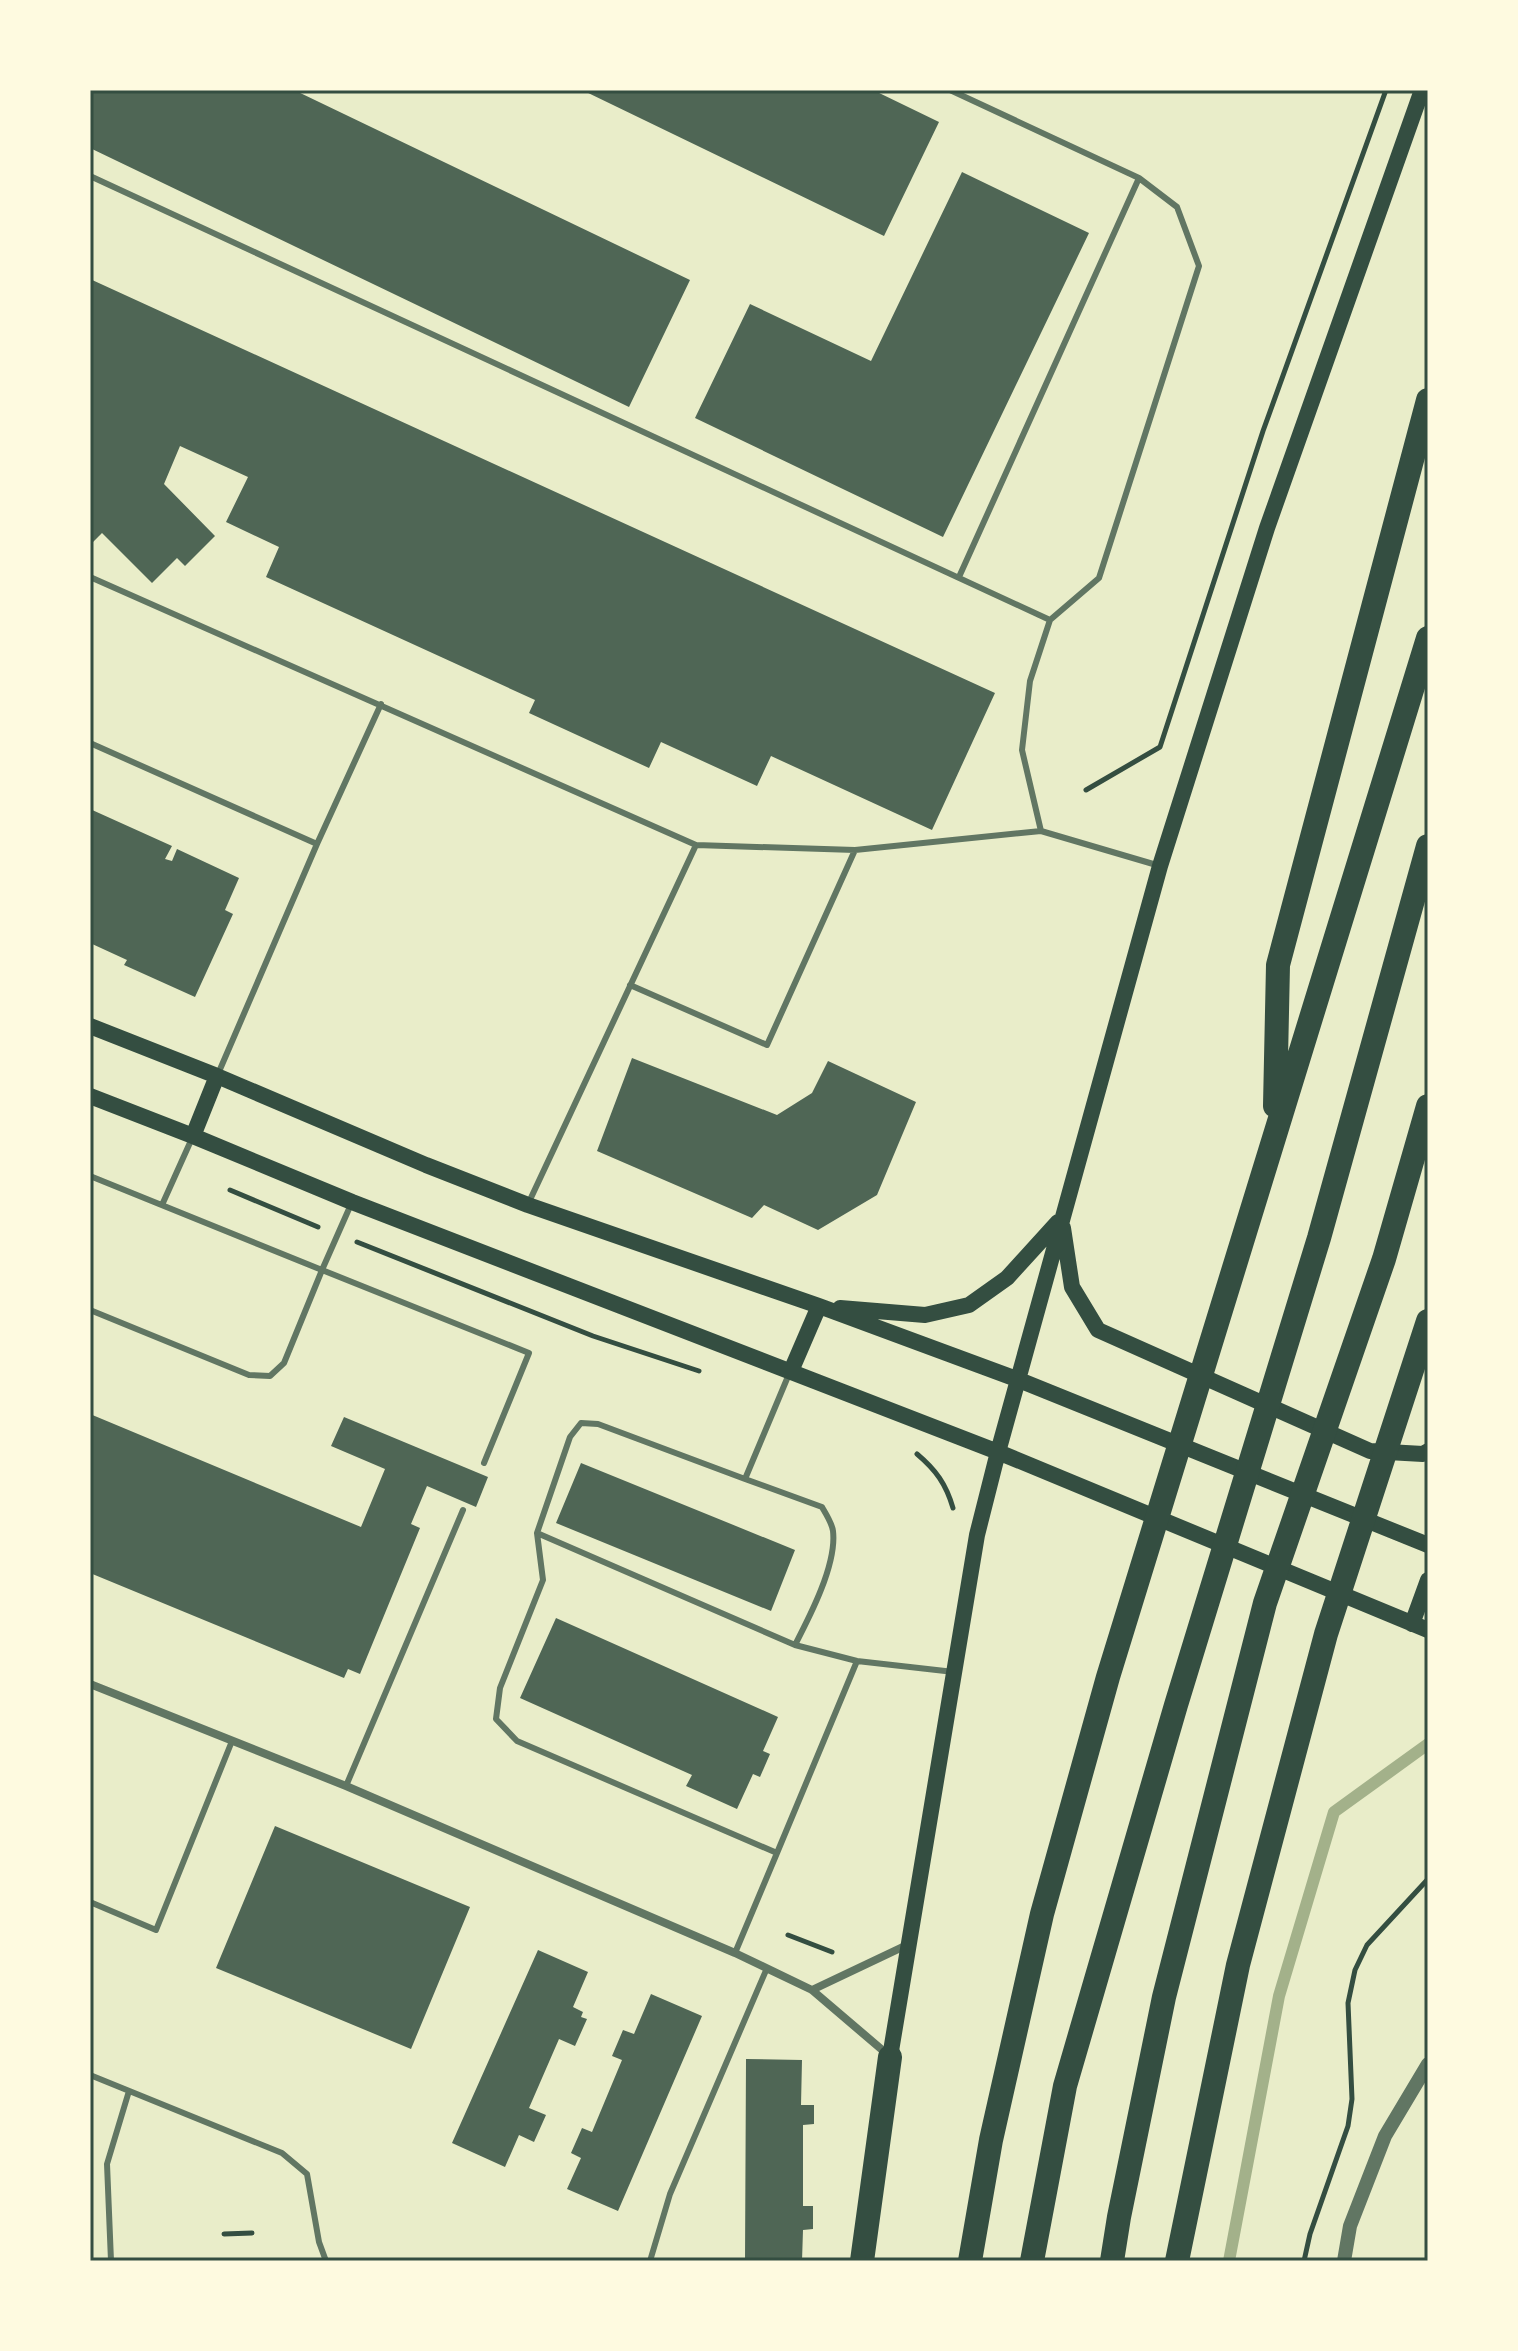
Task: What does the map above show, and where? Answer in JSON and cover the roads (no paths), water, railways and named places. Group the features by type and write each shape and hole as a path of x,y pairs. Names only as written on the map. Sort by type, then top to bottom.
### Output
{"highway":[{"path":"1274,1138 1278,965 1428,400"},
{"path":"970,2261 991,2140 1042,1914 1108,1677 1428,638"},
{"path":"1032,2261 1065,2086 1176,1705 1319,1238 1428,846"},
{"path":"1112,2261 1164,1997 1265,1603 1384,1259 1428,1106"},
{"path":"1177,2261 1238,1965 1326,1634 1428,1321"},
{"path":"862,2261 890,2057"}],"main road":[{"path":"890,2057 977,1535 998,1452 1160,866 1267,528 1422,90"},
{"path":"90,1026 528,1205 819,1306 1019,1380 1428,1545"},
{"path":"193,1136 217,1076"},
{"path":"90,1096 352,1202 998,1452 1420,1627 1428,1580"},
{"path":"819,1306 925,1315 969,1305 1007,1278 1062,1218"},
{"path":"1062,1218 1072,1287 1098,1330 1370,1451 1423,1454 1428,1451"},
{"path":"791,1371 819,1306"}],"street":[{"path":"90,1684 346,1786 735,1953 812,1990 890,2057"},
{"path":"812,1990 909,1944"},
{"path":"1344,2261 1350,2226 1385,2136 1428,2064"}],"lane":[{"path":"950,90 1139,178 1177,207 1199,266 1099,578 1050,620 1030,681 1022,750 1041,831"},
{"path":"90,176 1050,620"},
{"path":"959,577 1139,178"},
{"path":"90,577 696,845 855,850 1041,831 1160,866"},
{"path":"217,1076 381,704"},
{"path":"90,743 317,844"},
{"path":"528,1205 696,845"},
{"path":"630,985 767,1045 855,850"},
{"path":"162,1205 193,1136"},
{"path":"90,1176 529,1353 484,1463"},
{"path":"90,1310 249,1375 270,1376 284,1363 352,1202"},
{"path":"745,1479 791,1371"},
{"path":"777,1853 517,1741 496,1719 500,1688 543,1580 537,1533 570,1437 581,1423 598,1424 822,1507 833,1530 831,1553 821,1594 795,1645"},
{"path":"346,1786 463,1510"},
{"path":"537,1533 795,1645 857,1661 954,1672"},
{"path":"735,1953 857,1661"},
{"path":"90,1902 156,1930 232,1741"},
{"path":"650,2261 670,2194 767,1968"},
{"path":"90,2075 282,2153 307,2174 319,2242 326,2261"},
{"path":"111,2261 107,2164 129,2091"}],"waterway":[{"path":"1229,2261 1279,1996 1334,1812 1428,1744"}]}
